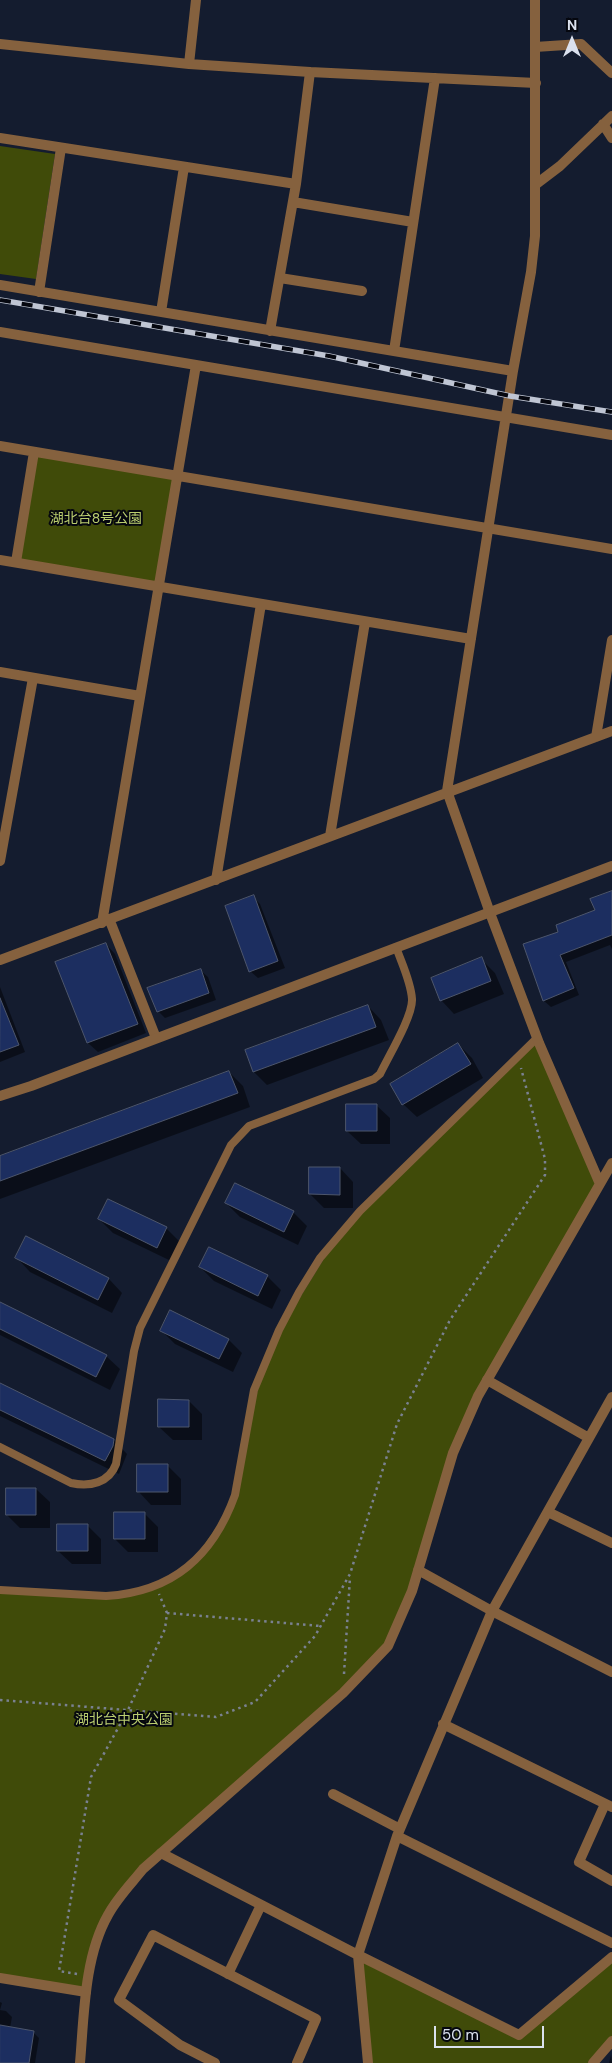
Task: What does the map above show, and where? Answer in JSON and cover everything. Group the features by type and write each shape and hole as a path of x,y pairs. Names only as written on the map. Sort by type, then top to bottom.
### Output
{"street":[{"path":"189,64 196,0"},
{"path":"535,0 535,236 531,272 513,372 447,791 537,1038 600,1184"},
{"path":"0,44 189,64 536,83"},
{"path":"535,47 582,44 612,73"},
{"path":"270,330 296,184 310,72"},
{"path":"394,351 435,78"},
{"path":"535,185 560,166 612,116"},
{"path":"603,124 612,138"},
{"path":"0,138 296,184"},
{"path":"39,292 61,148"},
{"path":"161,312 184,167"},
{"path":"293,202 413,222"},
{"path":"280,278 362,291"},
{"path":"0,285 513,372"},
{"path":"0,332 612,435"},
{"path":"156,1038 106,922 140,696 196,365"},
{"path":"0,446 612,549"},
{"path":"16,562 34,452"},
{"path":"0,560 471,639"},
{"path":"216,880 261,604"},
{"path":"330,836 365,622"},
{"path":"596,737 612,640"},
{"path":"0,672 140,696"},
{"path":"0,861 33,678"},
{"path":"0,960 106,922 447,791 612,730"},
{"path":"0,1096 31,1086 612,866"},
{"path":"80,2063 86,1992 92,1961 107,1916 143,1868 344,1692 388,1646 412,1591 453,1453 478,1396 612,1163"},
{"path":"487,1380 589,1438"},
{"path":"368,2063 358,1955 399,1833 443,1724 492,1611 589,1438 608,1414 612,1397"},
{"path":"548,1512 612,1544"},
{"path":"418,1570 492,1611 612,1672"},
{"path":"443,1724 608,1806 580,1862 612,1881"},
{"path":"333,1794 399,1833 612,1943"},
{"path":"161,1853 358,1955 519,2035 612,1957"},
{"path":"228,1974 261,1904"},
{"path":"215,2063 180,2046 119,2000 152,1935 316,2019 296,2063"},
{"path":"0,1978 86,1992"},
{"path":"593,2063 612,2041"}],"lane":[{"path":"0,1447 71,1483 81,1485 100,1482 108,1478 113,1472 116,1464 134,1351 140,1328 231,1146 249,1126 374,1079 380,1074 409,1014 412,1001 410,988 396,947"},
{"path":"0,1590 106,1596 140,1592 172,1579 202,1555 223,1522 235,1495 254,1390 279,1330 320,1258 360,1211 537,1038"}],"path":[{"path":"0,1700 216,1716 255,1702 315,1636 350,1574 397,1424 450,1320 545,1175 545,1159 518,1057"},
{"path":"344,1692 350,1574"},
{"path":"89,1976 59,1971 91,1777 128,1710 165,1629 167,1613 156,1586"},
{"path":"167,1613 321,1626"}],"green space":[{"path":"0,146 55,154 36,279 0,274"},
{"name":"湖北台8号公園","path":"34,452 177,475 158,586 16,562"},
{"name":"湖北台中央公園","path":"537,1038 600,1184 478,1396 453,1453 412,1591 388,1646 143,1869 107,1916 86,1992 0,1978 0,1590 106,1596 140,1592 189,1566 230,1508 248,1418 278,1333 338,1236"},
{"path":"358,1955 519,2035 612,1957 612,2041 593,2063 368,2063"}],"building":[{"path":"612,891 612,935 560,955 574,988 543,1001 523,944 558,932 556,925 595,910 590,899"},
{"path":"254,895 278,961 249,972 225,906"},
{"path":"106,943 138,1024 87,1043 55,962"},
{"path":"482,957 491,981 440,1001 431,978"},
{"path":"201,969 209,993 157,1012 147,988"},
{"path":"0,998 19,1045 0,1052"},
{"path":"368,1005 376,1027 253,1072 245,1050"},
{"path":"458,1043 471,1064 402,1105 390,1084"},
{"path":"229,1071 238,1093 0,1181 0,1156"},
{"path":"346,1104 377,1104 377,1131 346,1131"},
{"path":"309,1167 340,1167 340,1195 309,1194"},
{"path":"235,1183 294,1211 284,1232 225,1203"},
{"path":"108,1199 167,1227 157,1248 98,1219"},
{"path":"26,1236 109,1278 98,1300 15,1258"},
{"path":"209,1247 268,1275 258,1296 199,1267"},
{"path":"0,1302 107,1355 96,1377 0,1329"},
{"path":"170,1310 229,1339 219,1359 160,1331"},
{"path":"0,1383 114,1439 113,1446 105,1461 0,1410"},
{"path":"158,1399 189,1400 189,1427 158,1427"},
{"path":"137,1464 168,1464 168,1492 137,1492"},
{"path":"6,1488 36,1488 36,1515 6,1515"},
{"path":"114,1512 145,1512 145,1539 114,1539"},
{"path":"57,1524 88,1524 88,1551 57,1551"},
{"path":"0,2025 34,2031 29,2063 0,2063"}],"railway":[{"path":"0,300 329,356 510,396 612,412"}]}
